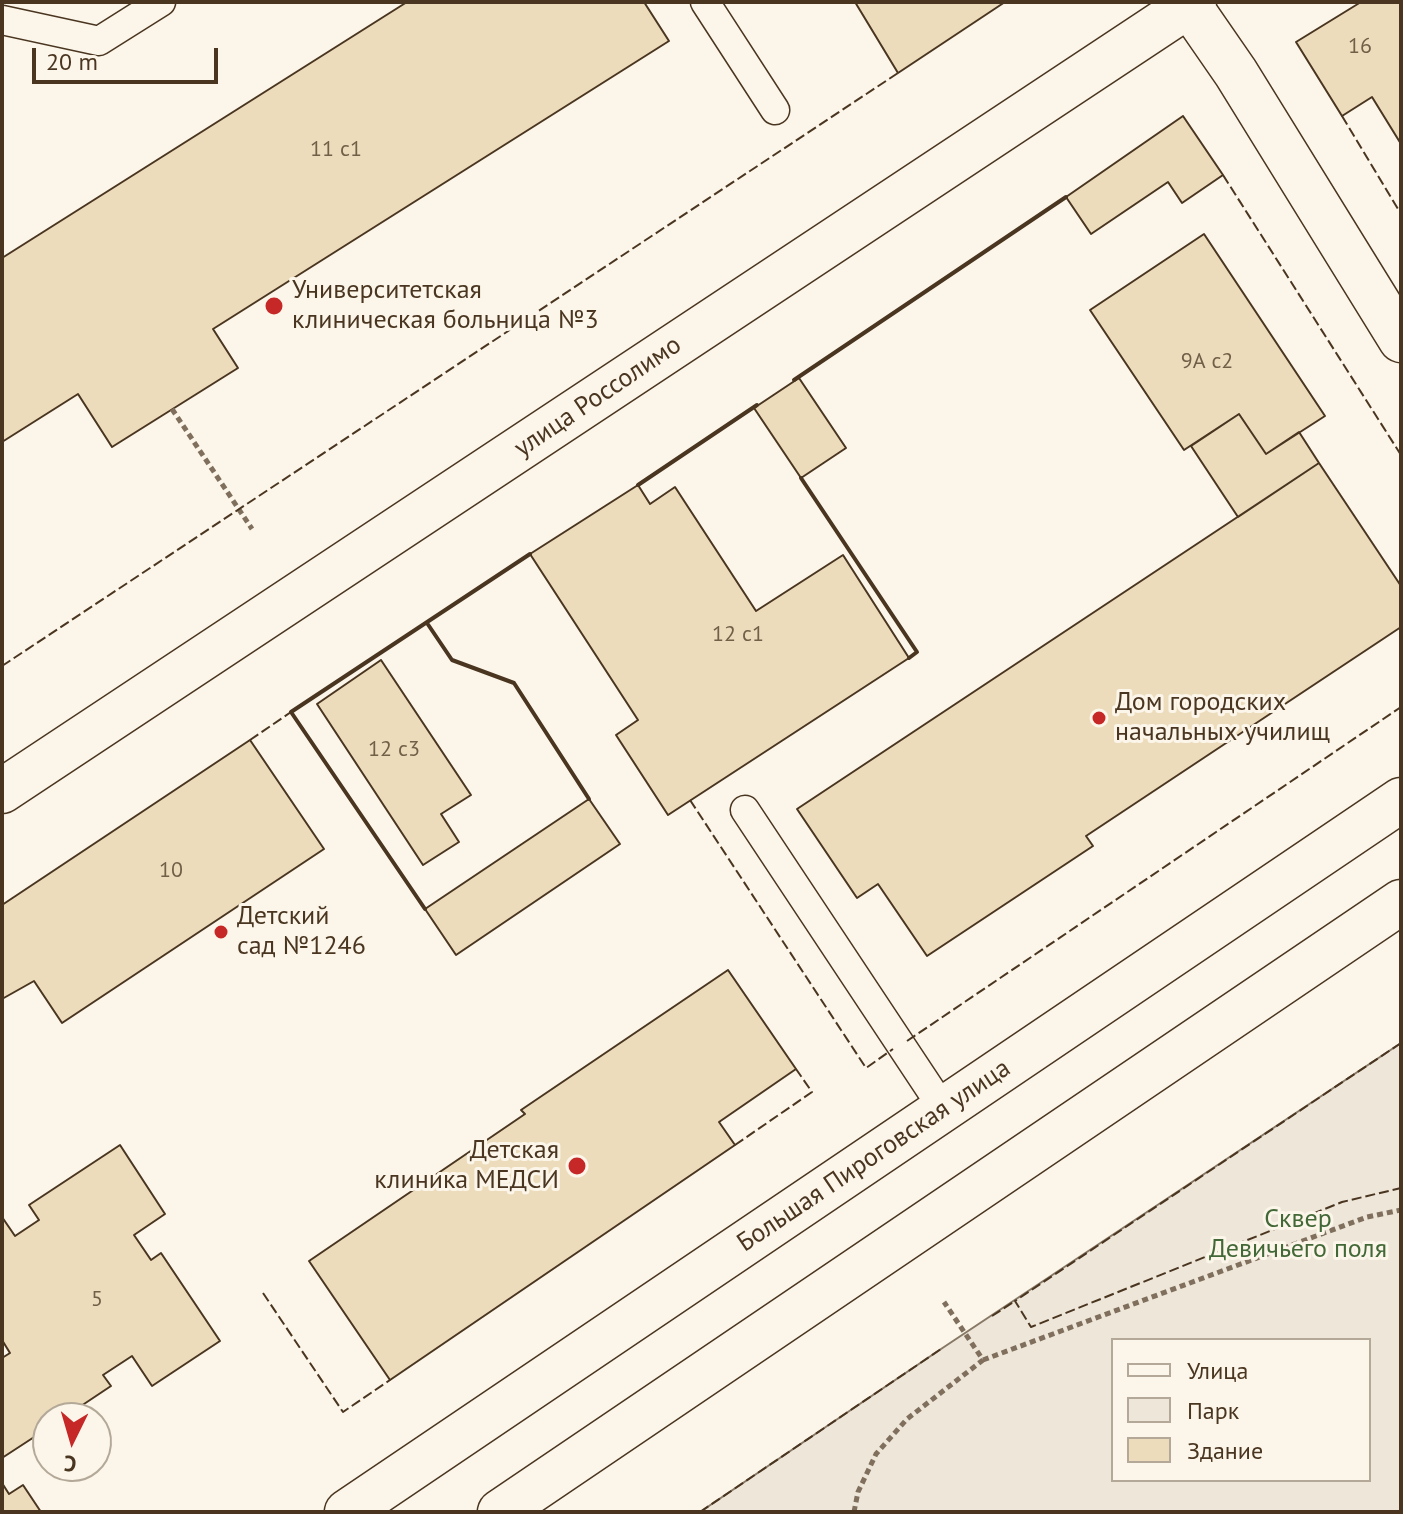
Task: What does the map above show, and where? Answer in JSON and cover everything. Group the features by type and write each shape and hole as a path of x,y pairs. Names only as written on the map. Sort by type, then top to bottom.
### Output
{"main road":[{"path":"1191,4 1401,340"},
{"name":"улица Россолимо","path":"2,791 1191,4"},
{"name":"Большая Пироговская улица","path":"347,1512 1401,800"},
{"path":"500,1512 1401,902"}],"lane":[{"path":"2,20 99,41 161,2"},
{"path":"705,2 775,110"},
{"path":"745,810 944,1110"}],"path":[{"path":"172,409 252,529"},
{"path":"854,1512 858,1492 876,1454 907,1419 983,1360 1367,1217 1401,1210"},
{"path":"944,1302 983,1360"}],"green space":[{"name":"Сквер Девичьего поля","path":"1401,1043 1401,1512 700,1512 941,1349"}],"building":[{"path":"407,2 644,2 669,41 213,329 238,368 112,447 78,394 2,442 2,258"},
{"path":"855,2 1005,2 898,73"},
{"path":"1361,2 1401,2 1401,144 1372,97 1342,116 1296,42"},
{"path":"1183,116 1223,175 1182,203 1168,182 1091,234 1066,197"},
{"path":"1204,234 1325,416 1266,454 1239,414 1184,450 1090,310"},
{"path":"799,378 846,448 801,478 754,408"},
{"path":"1239,414 1266,454 1299,432 1319,463 1238,517 1191,446"},
{"name":"Дом городских начальных училищ","path":"1319,463 1401,586 1401,627 1086,836 1093,846 927,956 878,884 857,898 797,809"},
{"path":"638,485 650,504 675,487 756,611 843,555 909,658 668,815 616,735 638,720 530,554"},
{"path":"381,660 471,795 441,814 459,842 423,865 317,704"},
{"path":"250,740 324,849 62,1023 34,981 2,999 2,905"},
{"path":"589,799 620,844 456,955 425,909"},
{"name":"Детская клиника МЕДСИ","path":"728,970 796,1069 719,1122 735,1145 390,1380 309,1261 525,1114 521,1110"},
{"path":"120,1145 165,1214 134,1235 151,1260 161,1253 220,1341 152,1386 132,1356 103,1375 111,1386 87,1402 32,1402 32,1438 2,1458 2,1358 10,1353 2,1340 2,1217 15,1236 39,1220 29,1205"},
{"path":"2,1483 9,1494 23,1485 41,1512 2,1512"}],"fence":[{"path":"2,666 898,73"},
{"path":"1342,116 1401,214"},
{"path":"1223,175 1401,455"},
{"path":"907,1041 1401,707"},
{"path":"250,740 291,712"},
{"path":"690,800 866,1068 893,1049"},
{"path":"1401,1043 1015,1301 1031,1327 1342,1202 1401,1188"},
{"path":"735,1145 812,1092 796,1069"},
{"path":"263,1293 343,1412 390,1380"},
{"path":"992,1316 1015,1301"},
{"path":"700,1512 941,1349"}],"wall":[{"path":"794,380 1066,197"},
{"path":"638,485 757,405"},
{"path":"801,478 917,652 909,658"},
{"path":"425,909 291,712 530,554"},
{"path":"427,623 452,660 514,683 589,799"}],"place":[{"name":"Университетская клиническая больница №3","path":"274,306"},
{"name":"Дом городских начальных училищ","path":"1099,718"},
{"name":"Детский сад №1246","path":"221,932"},
{"name":"Детская клиника МЕДСИ","path":"577,1166"}]}
